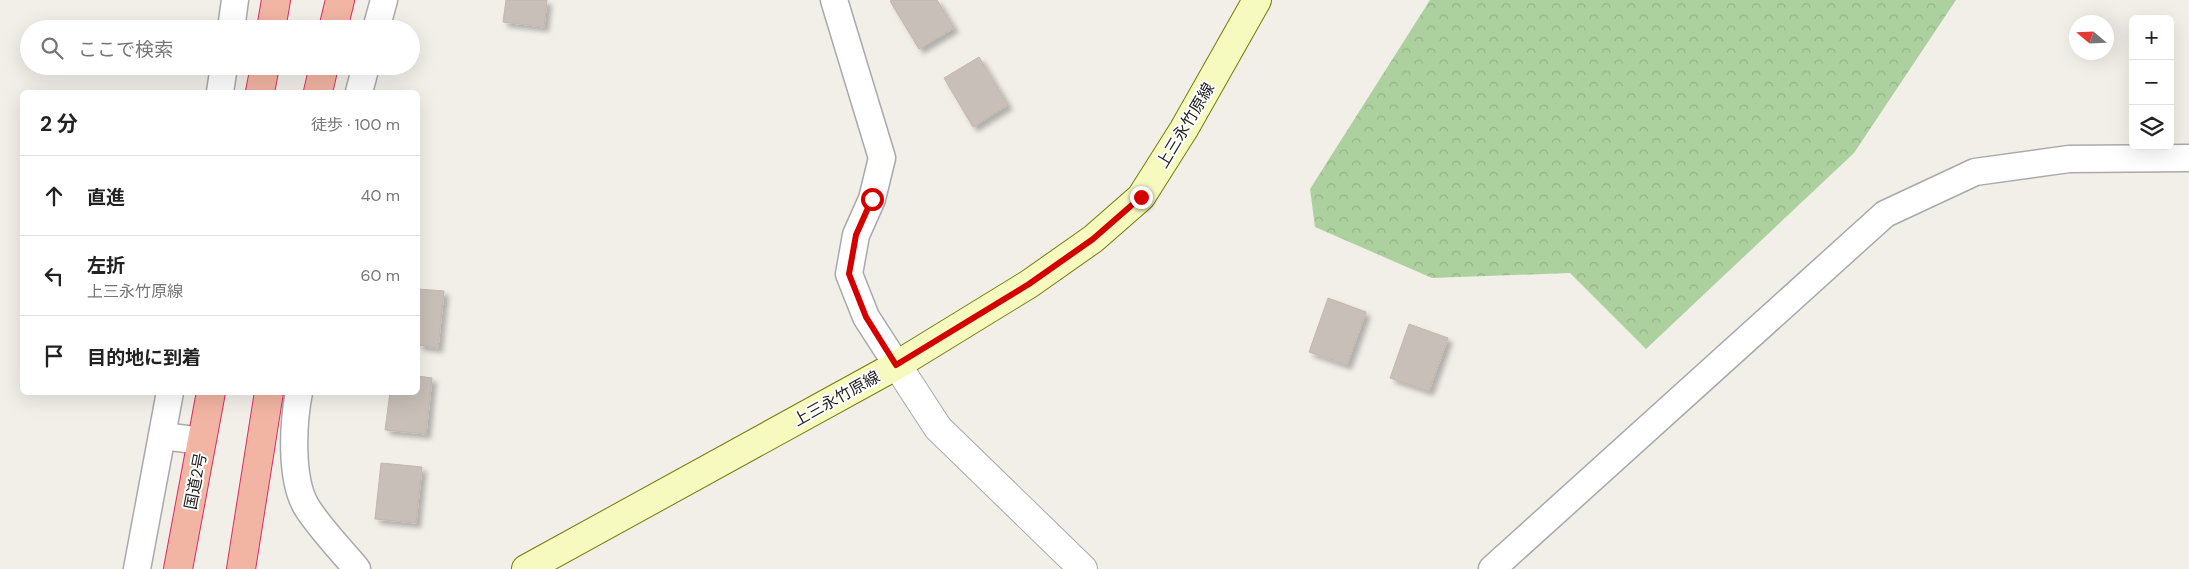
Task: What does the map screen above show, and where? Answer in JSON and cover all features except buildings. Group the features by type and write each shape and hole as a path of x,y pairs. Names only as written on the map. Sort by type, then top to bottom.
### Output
{"highway":[{"path":"273,20 276,0"},
{"path":"335,20 340,0"},
{"path":"260,90 263,75"},
{"path":"318,90 322,75"},
{"name":"国道2号","path":"178,569 210,395"},
{"path":"242,569 269,395"}],"main road":[{"name":"上三永竹原線","path":"526,569 896,365 1029,284 1093,239 1141,197 1184,129 1257,0"}],"street":[{"path":"232,20 235,0"},
{"path":"378,20 384,0"},
{"path":"834,0 882,158 872,199 856,235 849,274 866,317 938,428 1083,569"},
{"path":"220,90 223,75"},
{"path":"360,90 364,75"},
{"path":"1492,569 1885,214 1975,172 2069,158 2189,158"},
{"path":"137,569 170,395"},
{"path":"298,395 296,409 295,467 306,505 357,569"},
{"path":"163,436 202,441"}],"green space":[{"path":"1430,0 1956,0 1854,153 1646,349 1570,273 1432,278 1315,227 1310,189"}],"route":[{"path":"872,199 856,235 849,274 866,317 896,365 1029,284 1093,239 1141,197"}]}
